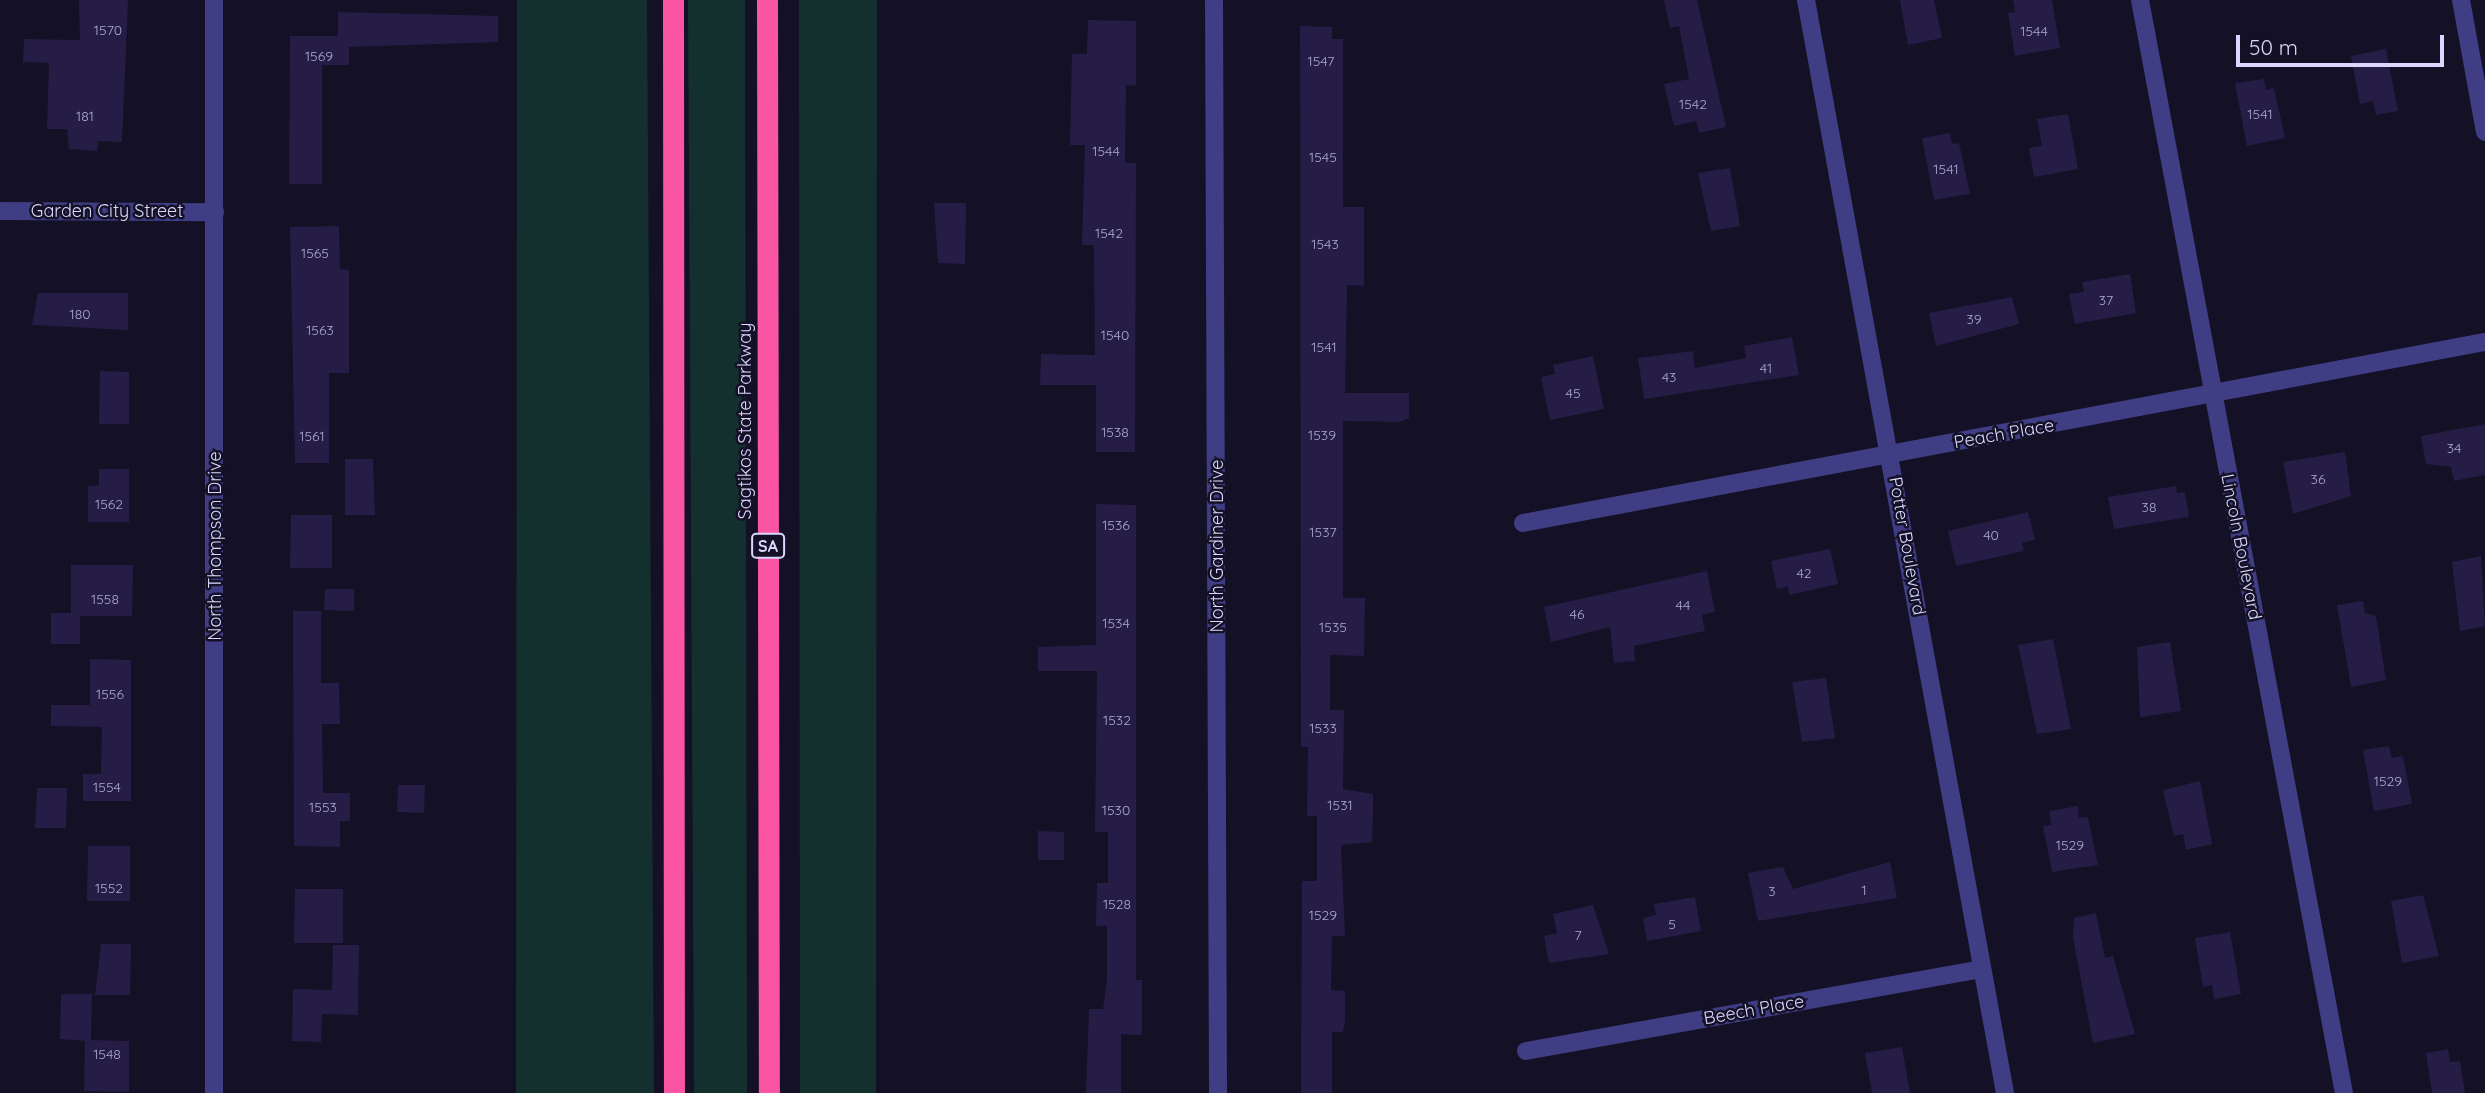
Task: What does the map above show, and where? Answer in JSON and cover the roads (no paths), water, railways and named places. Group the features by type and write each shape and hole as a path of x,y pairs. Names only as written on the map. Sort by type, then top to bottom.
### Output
{"highway":[{"path":"673,0 674,1093"},
{"name":"Sagtikos State Parkway","path":"767,0 769,1093"}],"street":[{"name":"North Thompson Drive","path":"214,0 214,1093"},
{"name":"North Gardiner Drive","path":"1214,0 1217,1093"},
{"name":"Potter Boulevard","path":"1806,0 1892,455 2005,1093"},
{"name":"Lincoln Boulevard","path":"2140,0 2211,396 2344,1093"},
{"path":"2461,0 2485,132"},
{"name":"Garden City Street","path":"0,211 215,212"},
{"name":"Peach Place","path":"1524,523 2211,396 2485,342"},
{"name":"Beech Place","path":"1526,1051 1982,969"}]}
